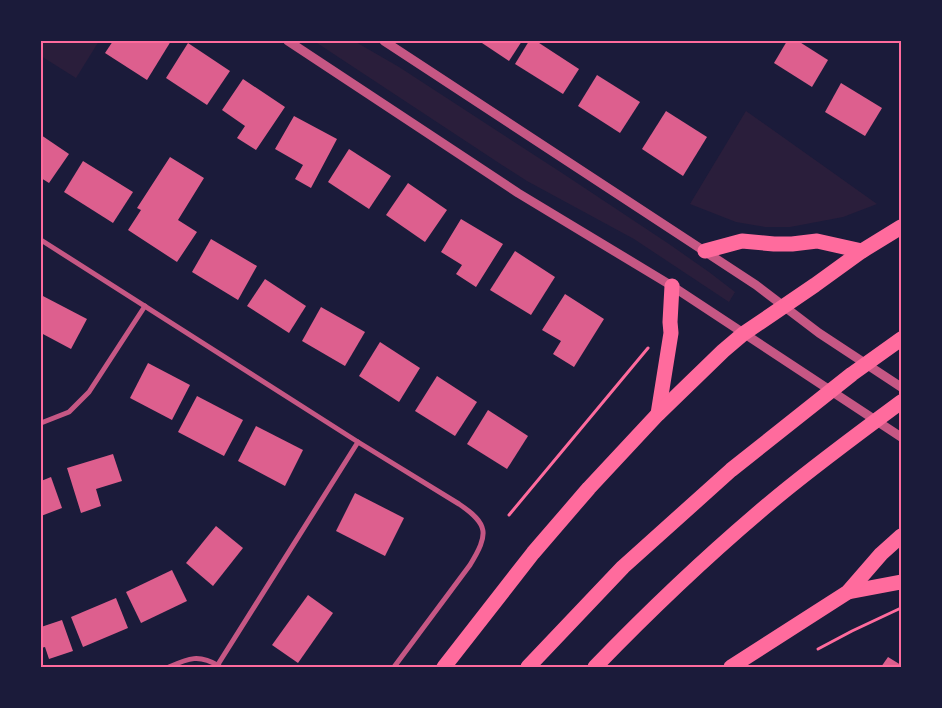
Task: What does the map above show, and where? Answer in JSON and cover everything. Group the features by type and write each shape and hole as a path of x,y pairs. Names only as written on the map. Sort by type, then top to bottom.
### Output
{"highway":[{"path":"444,667 560,520 658,414 723,351 743,334 816,286 862,251 901,227"},
{"path":"705,251 742,241 783,244 817,241 862,251"},
{"path":"658,414 671,333 672,286"},
{"path":"528,667 624,567 731,470 852,374 901,339"},
{"path":"595,667 664,598 744,525 815,467 901,402"},
{"path":"731,667 848,592 881,554 901,536"},
{"path":"848,592 901,582"}],"street":[{"path":"288,41 518,193 672,286 901,437"},
{"path":"384,41 756,285 819,333 901,387"},
{"path":"41,240 473,513 479,520 483,526 484,533 478,552 394,667"},
{"path":"41,423 69,412 89,392 145,306"},
{"path":"169,667 194,658 202,658 218,666 358,442"}],"path":[{"path":"509,515 652,344"},
{"path":"818,649 901,608"}],"shaded area":[{"path":"41,41 99,41 76,78 41,56"},
{"path":"314,41 354,41 399,67 709,272 735,292 729,302 634,239 527,181"},
{"path":"746,111 877,204 843,217 790,227 765,227 736,222 690,204"}],"building":[{"path":"113,41 171,41 147,80 105,53"},
{"path":"479,41 522,41 509,61"},
{"path":"529,41 536,41 579,69 563,94 515,64"},
{"path":"787,41 798,41 828,60 812,87 774,63"},
{"path":"188,43 230,71 207,105 166,78"},
{"path":"597,75 640,102 620,133 578,106"},
{"path":"243,79 285,107 256,150 237,138 245,126 222,110"},
{"path":"841,83 882,108 865,136 825,112"},
{"path":"666,111 707,137 683,176 642,149"},
{"path":"294,116 337,139 311,188 295,179 303,165 275,149"},
{"path":"41,135 69,154 49,183 41,178"},
{"path":"349,149 391,176 369,209 328,182"},
{"path":"170,157 204,178 178,220 197,232 177,262 128,230 141,210 137,208"},
{"path":"83,161 133,192 113,223 64,192"},
{"path":"408,183 447,210 425,242 386,215"},
{"path":"461,219 503,244 476,287 456,274 462,265 441,252"},
{"path":"211,239 257,266 238,300 192,272"},
{"path":"515,251 555,277 531,315 490,290"},
{"path":"265,279 306,306 289,333 247,306"},
{"path":"565,294 604,319 574,367 553,354 561,341 542,330"},
{"path":"41,295 87,319 71,349 41,333"},
{"path":"321,307 365,332 345,366 302,341"},
{"path":"380,342 420,368 399,402 359,376"},
{"path":"148,363 190,385 172,420 130,398"},
{"path":"437,376 477,402 455,436 415,411"},
{"path":"197,396 243,420 224,456 178,432"},
{"path":"488,410 528,436 507,469 467,444"},
{"path":"256,426 303,450 285,486 238,461"},
{"path":"113,454 122,481 96,489 101,506 81,513 67,468"},
{"path":"51,477 62,508 41,516 41,481"},
{"path":"355,493 404,518 385,556 336,531"},
{"path":"216,526 243,548 213,586 186,563"},
{"path":"172,570 187,601 141,623 126,592"},
{"path":"308,595 333,613 298,663 272,645"},
{"path":"116,598 128,628 83,647 71,617"},
{"path":"62,620 73,651 49,659 45,647 41,648 41,627"},
{"path":"888,657 901,665 901,667 881,667"}]}
